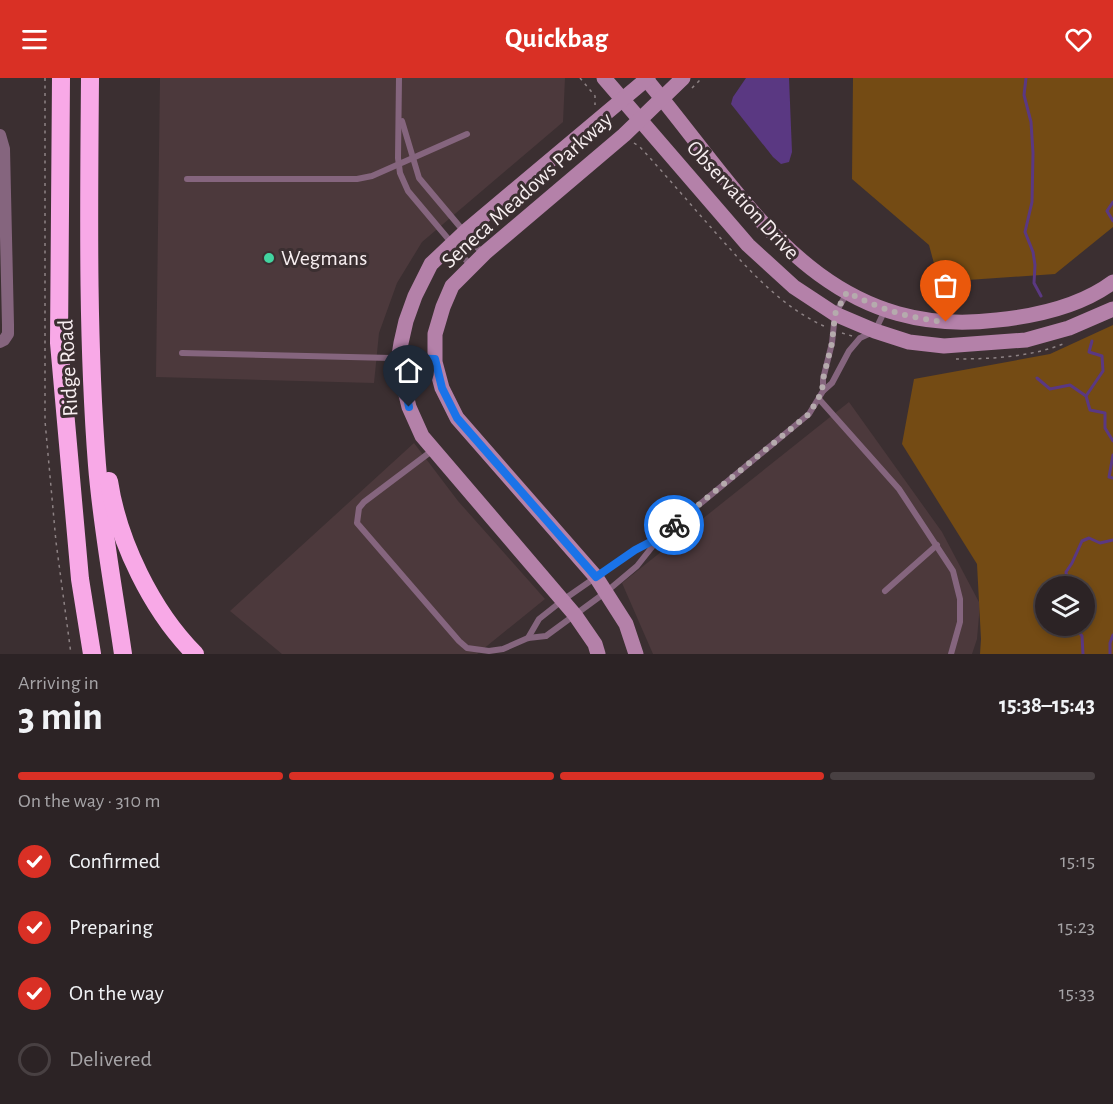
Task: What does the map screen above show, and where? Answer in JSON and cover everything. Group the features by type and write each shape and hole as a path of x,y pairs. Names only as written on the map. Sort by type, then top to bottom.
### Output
{"highway":[{"name":"Ridge Road","path":"61,78 59,343 80,579 91,650"},
{"name":"Ridge Road","path":"90,78 88,266 92,381 104,532 123,654"},
{"path":"92,381 116,515 132,557 157,606 195,654"}],"street":[{"name":"Observation Drive","path":"604,78 748,245 794,287 835,314 874,331 909,342 944,346 1037,337 1069,328 1113,309"},
{"name":"Observation Drive","path":"646,78 772,232 804,264 847,292 885,310 915,319 946,322 979,322 1025,317 1073,303 1113,282"},
{"name":"Seneca Meadows Parkway","path":"598,654 595,644 563,600 422,436 409,407 399,358 400,343 415,296 431,264 458,238 646,78"},
{"name":"Seneca Meadows Parkway","path":"636,654 626,624 596,577 457,418 442,388 435,359 435,334 452,286 483,255 640,119 683,78"},
{"path":"0,135 4,149 8,325 8,334 0,342"}],"lane":[{"path":"399,78 399,164 400,173 408,191 458,238 483,255"},
{"path":"399,111 412,158 423,184 458,238 472,266"},
{"path":"187,180 309,179 334,175 357,179 372,176 467,134"},
{"path":"200,171 200,180"},
{"path":"235,179 236,171"},
{"path":"279,171 279,179"},
{"path":"309,172 309,179"},
{"path":"433,450 364,502 359,508 357,522 451,633 467,648 482,651 503,649 528,638 546,636 637,566 660,537 809,414 822,392 832,343 835,314 847,292"},
{"path":"822,392 832,383 854,345 874,331 885,310"},
{"path":"182,353 435,359"},
{"path":"819,399 899,489 953,571 960,599 960,622 951,654"},
{"path":"528,638 539,619 563,600 635,550 660,537"},
{"path":"885,591 937,545"}],"shaded area":[{"path":"160,78 565,78 563,122 422,242 397,283 379,333 374,383 156,377"},
{"path":"746,78 789,78 792,152 789,162 781,164 773,157 731,104"},
{"path":"853,78 1113,78 1113,227 1055,274 939,282 929,245 852,179"},
{"path":"1113,325 1113,654 980,654 977,564 902,444 914,379 1050,354"},
{"path":"849,402 942,532 980,604 977,639 972,654 653,654 622,583"},
{"path":"414,443 458,501 545,599 477,654 282,654 230,611"}],"waterway":[{"path":"1026,78 1024,95 1031,122 1033,153 1032,202 1025,232 1033,252 1034,283 1041,296"},
{"path":"1113,202 1107,211 1113,221"},
{"path":"1086,396 1103,371 1102,356 1089,352 1092,341"},
{"path":"1037,378 1050,389 1070,385 1086,396 1090,410 1105,413 1105,428 1113,441"},
{"path":"1113,455 1109,477 1113,478"},
{"path":"1067,576 1066,572 1082,541 1089,538 1100,543 1113,540"},
{"path":"1110,654 1113,635"},
{"path":"1082,636 1083,654"}],"way so far":[{"path":"674,525 809,414 822,392 832,343 835,314 847,292 875,306 915,319 946,322"}],"place":[{"name":"Wegmans","path":"269,258"}],"route":[{"path":"409,407 399,358 435,359 442,388 457,418 596,577 635,550 660,537 674,525"}]}
